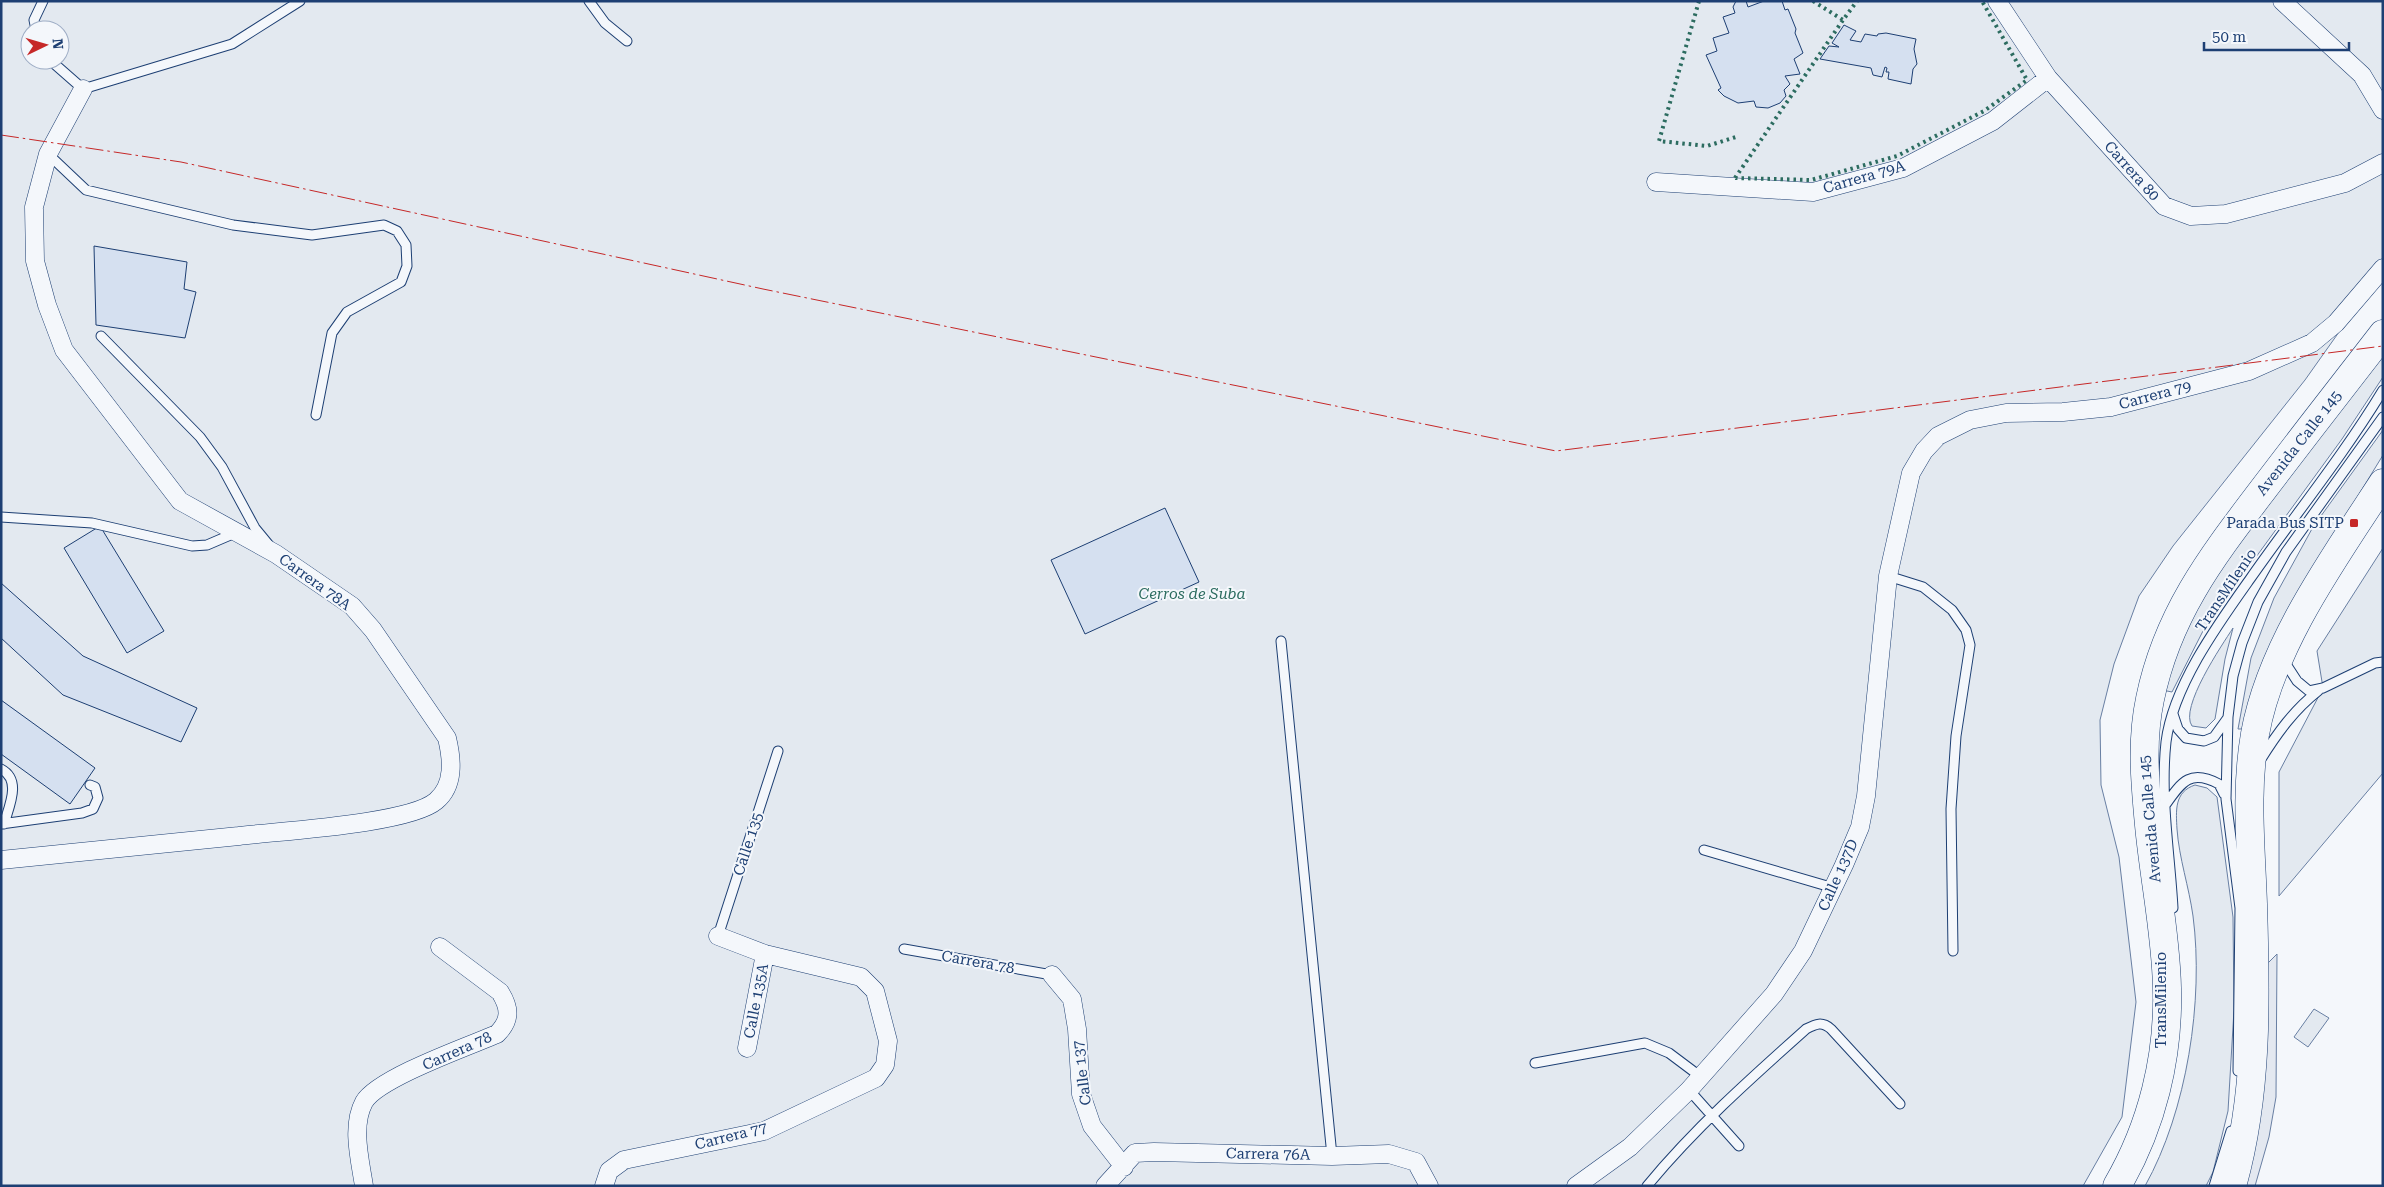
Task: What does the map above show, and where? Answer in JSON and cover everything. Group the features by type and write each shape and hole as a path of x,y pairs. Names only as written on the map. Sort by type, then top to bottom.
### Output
{"main road":[{"name":"Avenida Calle 145","path":"2117,1186 2141,1138 2156,1090 2165,1049 2167,986 2151,844 2144,754 2149,701 2167,637 2180,608 2228,535 2383,334"},
{"path":"2232,1186 2248,1119 2252,1074 2254,956 2248,825 2249,777 2262,707 2268,683 2281,654 2330,566 2383,483"}],"street":[{"name":"Carrera 80","path":"1997,1 2048,78 2164,206 2191,216 2226,214 2345,183 2383,163"},
{"path":"2282,1 2362,75 2383,110"},
{"name":"Carrera 79A","path":"1656,182 1813,192 1903,168 1993,121 2048,78"},
{"name":"Carrera 78A","path":"1,860 326,827 416,812 436,800 449,782 452,758 447,738 373,630 352,606 276,554 180,501 64,350 35,261 34,207 48,154 83,89"},
{"name":"Carrera 79","path":"1911,473 1924,451 1938,436 1970,420 2006,413 2063,412 2111,407 2249,371 2287,355 2312,343 2336,323 2383,268"},
{"name":"Calle 137D","path":"1576,1186 1630,1147 1695,1084 1774,994 1803,951 1834,888 1860,827 1866,796 1888,576 1911,473"},
{"path":"718,936 766,954"},
{"name":"Carrera 78","path":"364,1186 357,1139 365,1102 392,1080 497,1034 505,1026 509,1015 507,1002 500,992 440,947"},
{"name":"Carrera 77","path":"606,1178 624,1160 764,1131 876,1078 885,1065 888,1041 875,991 861,977 766,954"},
{"name":"Calle 135A","path":"747,1048 766,954"},
{"name":"Calle 137","path":"1052,975 1072,999 1077,1029 1082,1094 1092,1126 1124,1167"},
{"name":"Carrera 76A","path":"1105,1186 1135,1153 1154,1152 1332,1156 1389,1154 1416,1162 1429,1186"}],"lane":[{"path":"34,20 42,1"},
{"path":"61,70 83,89 232,44 300,1"},
{"path":"589,1 605,23 626,41"},
{"path":"48,154 86,190 233,225 312,235 384,225 397,231 406,245 407,266 402,282 347,312 332,333 316,415"},
{"path":"101,336 200,436 222,467 255,528 276,554"},
{"name":"TransMilenio","path":"2173,919 2166,804 2166,742 2173,714 2188,676 2216,626 2349,441 2383,390"},
{"name":"TransMilenio","path":"2238,1082 2240,908 2226,799 2228,717 2233,676 2242,643 2258,602 2286,552 2383,417"},
{"path":"1,517 92,523 192,546 207,545 235,533"},
{"path":"1888,576 1924,586 1952,610 1966,630 1970,645 1956,736 1951,809 1953,952"},
{"path":"1281,642 1332,1156"},
{"path":"2281,654 2290,672 2309,691 2322,688 2375,663 2383,662"},
{"path":"2249,777 2280,728 2295,711 2322,688"},
{"name":"TransMilenio","path":"2173,714 2178,729 2186,738 2204,741 2214,737 2228,717"},
{"name":"Calle 135","path":"718,936 778,751"},
{"path":"1,769 8,772 12,780 13,792 2,824 82,813 94,809 98,798 95,787 90,785"},
{"name":"TransMilenio","path":"2166,804 2181,783 2193,777 2208,778 2220,784 2226,799"},
{"path":"1704,850 1834,888"},
{"name":"Carrera 78","path":"904,949 1052,975"},
{"name":"TransMilenio","path":"2175,957 2177,1002"},
{"path":"1646,1186 1678,1148 1711,1115 1806,1028 1817,1024 1825,1024 1831,1029 1900,1104"},
{"path":"1535,1063 1644,1043 1669,1053 1695,1084 1711,1115 1738,1146"},
{"path":"2214,1186 2232,1124"},
{"path":"2126,1186 2143,1156"}],"green space":[{"name":"Cerros de Suba","path":"1,1 2383,1 2383,270 2305,380 2173,546 2139,596 2114,664 2100,720 2101,785 2119,857 2136,1002 2122,1117 2083,1186 1,1186"},
{"path":"2383,352 2383,377 2342,439 2205,627 2172,692 2162,690 2183,631 2211,576"},
{"path":"2383,430 2383,455 2292,604 2263,661 2247,729 2238,729 2251,658 2274,598 2313,527"},
{"path":"2383,548 2383,773 2279,896 2279,772 2323,688 2317,651"},
{"path":"2233,628 2225,659 2215,719 2206,728 2192,726 2190,717 2191,705 2196,692"},
{"path":"2195,785 2207,788 2217,797 2233,917 2234,1010 2228,1111 2213,1172 2206,1186 2145,1186 2160,1156 2182,1090 2194,1019 2196,949 2193,916 2180,851 2176,816 2178,803 2183,792"},
{"path":"2314,1009 2329,1018 2308,1047 2294,1037"}],"shaded area":[{"path":"2277,954 2276,1097 2269,1137 2255,1186 2237,1186 2259,972"}],"building":[{"path":"1736,1 1746,1 1748,7 1764,1 1782,1 1785,10 1788,9 1796,29 1795,33 1803,53 1794,59 1800,74 1785,76 1790,84 1784,90 1786,96 1780,103 1768,108 1756,107 1754,101 1738,103 1724,96 1718,90 1721,88 1706,55 1717,51 1713,38 1729,33 1723,17 1735,13 1733,7"},
{"path":"1844,25 1856,31 1850,40 1861,42 1865,34 1877,36 1878,34 1886,33 1916,39 1914,49 1917,64 1913,69 1911,84 1888,79 1889,72 1886,72 1887,68 1885,67 1882,77 1873,75 1871,68 1820,59 1829,46 1839,47 1832,43"},
{"path":"94,246 187,262 184,289 196,292 185,338 96,325"},
{"path":"1165,508 1199,582 1085,634 1051,560"},
{"path":"100,526 164,631 127,653 64,548"},
{"path":"1,583 83,656 197,708 181,742 63,695 1,638"},
{"path":"1,700 95,768 70,804 1,754"}],"hedge":[{"path":"1699,1 1659,141 1707,146 1736,137"},
{"path":"1813,1 1843,20 1857,1"},
{"path":"1735,178 1811,180 1897,156 1984,111 2027,80 1982,1"},
{"path":"1735,178 1843,20"}],"power":[{"path":"1,135 181,162 763,289 1556,451 2383,346"}],"place":[{"name":"Parada Bus SITP","path":"2354,523"}]}
